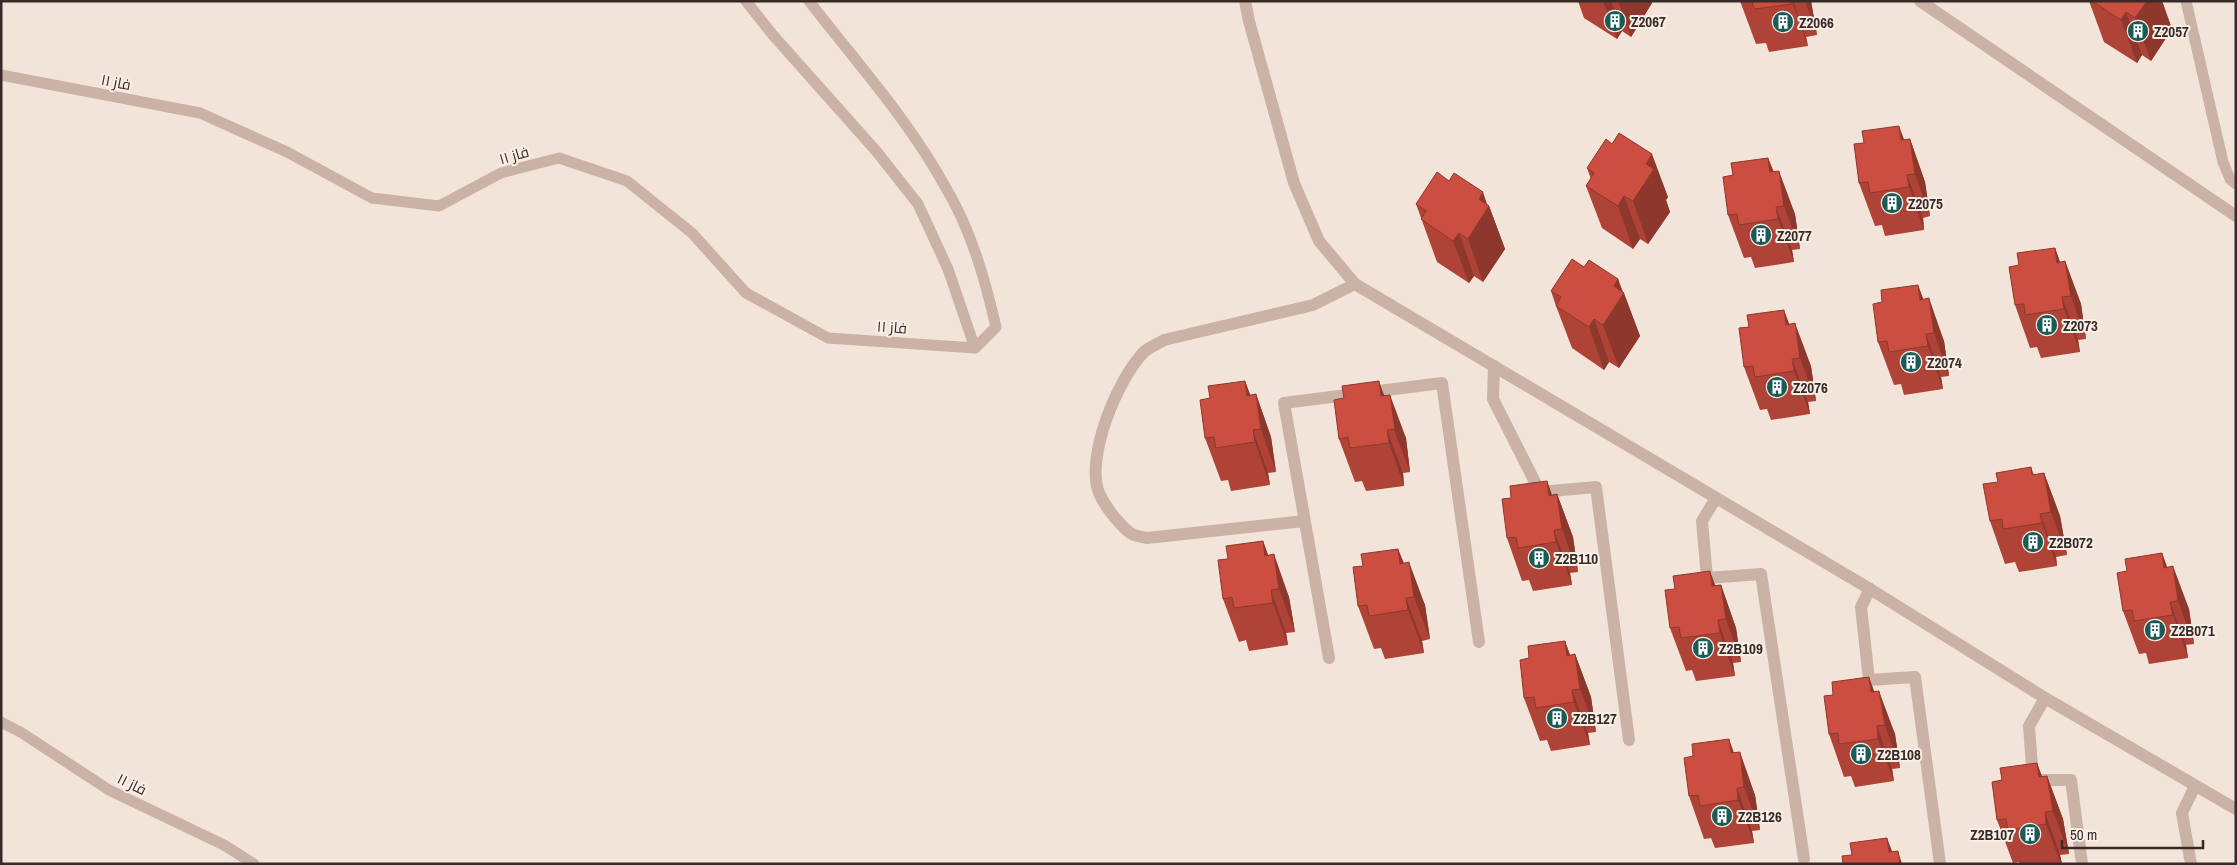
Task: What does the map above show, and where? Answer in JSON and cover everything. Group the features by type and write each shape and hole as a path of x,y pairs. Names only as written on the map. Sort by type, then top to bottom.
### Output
{"street":[{"path":"1245,1 1294,182 1318,241 1355,284 1870,589 2045,698 2236,809"},
{"path":"1920,1 2236,216"},
{"path":"1304,521 1147,538 1130,535 1110,512 1099,493 1096,464 1109,409 1145,351 1164,340 1313,305 1355,284"},
{"path":"1494,366 1493,400 1540,492 1596,487 1629,740"},
{"path":"1330,658 1284,403 1442,384 1479,642"},
{"path":"1716,498 1702,521 1707,578 1761,574 1804,859"},
{"path":"1870,589 1861,607 1869,680 1915,677 1940,864"},
{"path":"2045,698 2029,726 2033,780 2071,780 2082,864"},
{"path":"2191,864 2182,813 2195,786"}],"lane":[{"path":"746,1 772,34 877,152 918,204 948,269 974,348 996,326 982,271 947,189 912,132 809,1"},
{"path":"2186,1 2223,162 2230,179 2236,184"},
{"name":"فاز ۱۱","path":"1,75 200,113 287,152 372,198 439,206 501,173 559,158 627,181 692,233 746,293 828,338 974,348"},
{"name":"فاز ۱۱","path":"1,722 22,733 109,790 224,845 254,864"}],"building":[{"path":"1752,1 1792,1 1792,4 1754,9"},
{"path":"2092,1 2147,1 2135,18 2126,12 2121,20"},
{"path":"1899,126 1901,140 1910,139 1915,174 1907,175 1909,187 1870,193 1868,182 1859,183 1854,144 1864,143 1862,131"},
{"path":"1619,133 1652,154 1646,164 1654,169 1633,201 1624,196 1618,206 1586,186 1594,173 1587,168 1606,139 1612,144"},
{"path":"1768,158 1770,172 1779,171 1784,206 1776,207 1778,219 1739,225 1737,214 1728,215 1723,177 1733,175 1731,163"},
{"path":"1437,172 1449,181 1454,173 1483,192 1479,199 1489,206 1468,239 1459,233 1453,241 1421,219 1426,211 1416,204"},
{"path":"2055,248 2057,263 2065,261 2071,296 2062,297 2064,309 2025,315 2024,304 2015,305 2009,267 2019,265 2017,253"},
{"path":"1572,259 1584,267 1589,260 1618,279 1614,286 1624,293 1603,325 1594,319 1589,327 1556,306 1561,297 1551,291"},
{"path":"1918,285 1920,300 1929,298 1934,333 1926,334 1928,346 1889,352 1887,341 1878,342 1873,304 1882,302 1881,290"},
{"path":"1784,310 1786,325 1795,323 1800,358 1792,359 1794,371 1755,377 1753,366 1744,367 1739,328 1749,327 1747,315"},
{"path":"1245,381 1247,396 1256,394 1261,429 1253,430 1255,442 1216,448 1214,437 1205,438 1200,400 1210,398 1208,386"},
{"path":"1379,381 1381,396 1390,395 1395,429 1387,430 1389,443 1350,448 1348,437 1339,439 1334,400 1344,398 1342,386"},
{"path":"2031,467 2032,475 2044,473 2051,512 2040,514 2042,523 2003,529 2002,519 1990,521 1983,484 1998,482 1996,473"},
{"path":"1547,481 1549,496 1557,494 1562,529 1554,530 1556,542 1518,548 1516,537 1507,538 1502,499 1511,498 1510,486"},
{"path":"1263,541 1265,556 1274,554 1279,589 1271,590 1273,603 1234,608 1232,597 1223,599 1218,560 1228,559 1226,546"},
{"path":"1398,549 1400,564 1409,562 1414,597 1406,598 1408,610 1369,616 1367,605 1358,606 1353,567 1363,566 1361,554"},
{"path":"2162,553 2164,568 2173,566 2178,601 2170,602 2173,615 2134,621 2132,610 2123,611 2117,573 2127,571 2125,559"},
{"path":"1710,571 1712,586 1721,585 1726,619 1718,620 1720,633 1681,638 1679,627 1670,628 1665,590 1675,589 1673,576"},
{"path":"1565,641 1567,656 1575,654 1580,689 1572,690 1574,702 1536,708 1534,697 1524,698 1520,660 1529,658 1528,646"},
{"path":"1869,677 1871,692 1879,691 1885,725 1877,726 1878,739 1839,744 1838,733 1829,734 1824,696 1833,695 1832,682"},
{"path":"1729,739 1731,753 1740,752 1744,787 1737,788 1738,800 1700,806 1698,795 1689,796 1684,758 1693,756 1692,744"},
{"path":"2037,763 2039,777 2047,776 2053,811 2045,812 2046,824 2008,830 2006,819 1997,820 1992,782 2002,780 2000,768"},
{"path":"1887,838 1889,852 1898,851 1900,864 1843,864 1842,856 1852,855 1850,843"}],"place":[{"name":"Z2067","path":"1615,21"},
{"name":"Z2066","path":"1783,22"},
{"name":"Z2057","path":"2138,31"},
{"name":"Z2075","path":"1892,203"},
{"name":"Z2077","path":"1761,235"},
{"name":"Z2073","path":"2047,325"},
{"name":"Z2074","path":"1911,362"},
{"name":"Z2076","path":"1777,387"},
{"name":"Z2B072","path":"2033,542"},
{"name":"Z2B110","path":"1539,558"},
{"name":"Z2B071","path":"2155,630"},
{"name":"Z2B109","path":"1703,648"},
{"name":"Z2B127","path":"1557,718"},
{"name":"Z2B108","path":"1861,754"},
{"name":"Z2B126","path":"1722,816"},
{"name":"Z2B107","path":"2030,834"}]}
